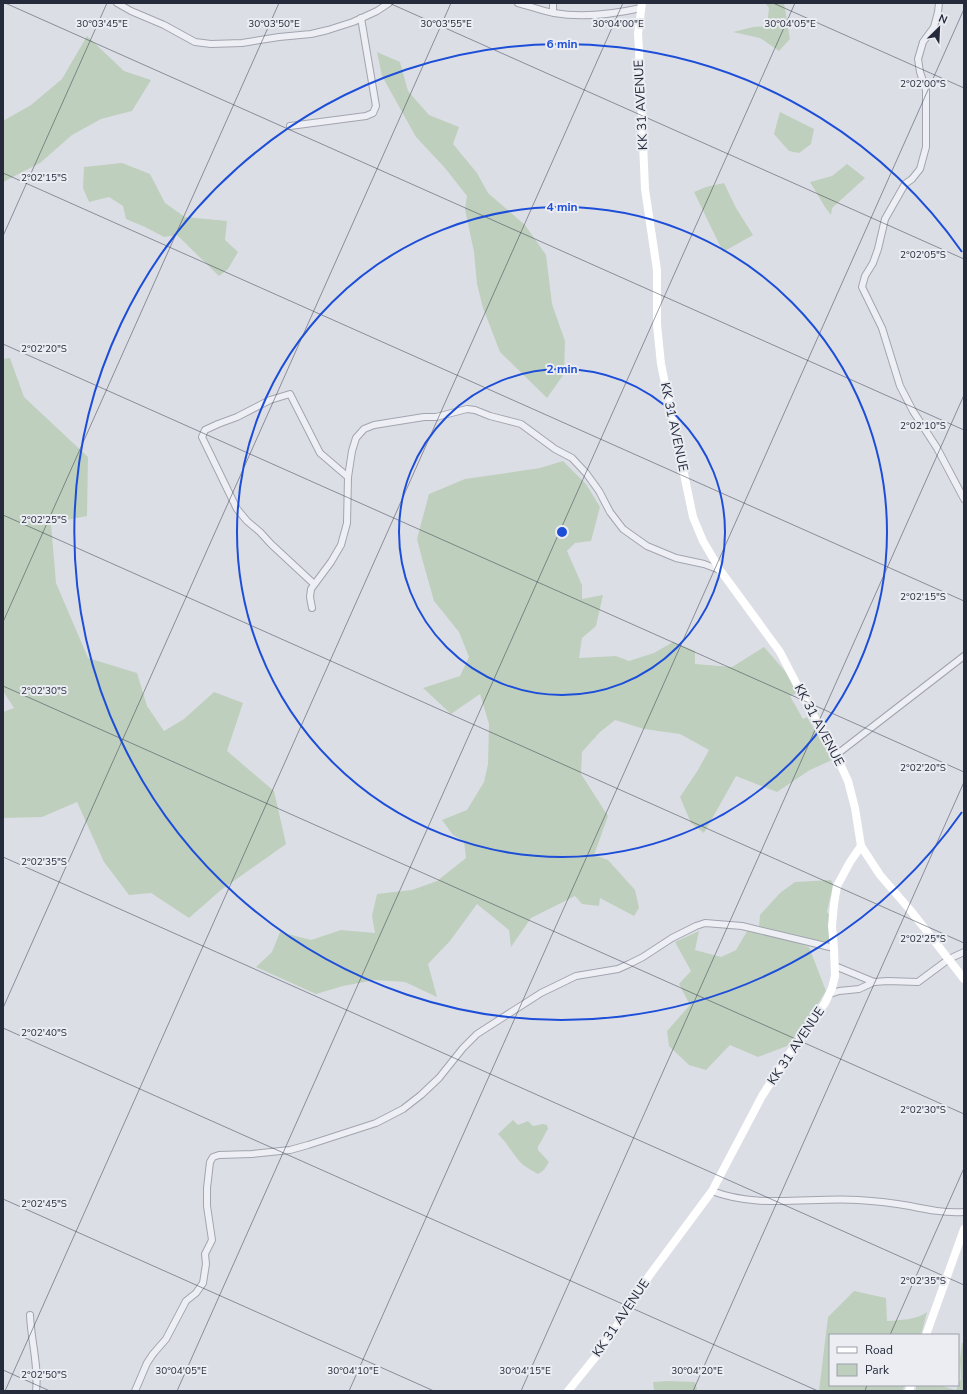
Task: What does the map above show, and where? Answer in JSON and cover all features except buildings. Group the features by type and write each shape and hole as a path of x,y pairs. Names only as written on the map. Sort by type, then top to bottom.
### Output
{"main road":[{"name":"KK 31 AVENUE","path":"568,1391 602,1349 649,1276 712,1191 762,1096 830,994 835,976 832,926 837,886 850,862 861,846 855,808 848,780 836,755 809,708 780,652 720,570 703,541 693,517 661,364 657,325 657,270 645,189 638,34 642,6"},
{"path":"861,846 880,875 911,911 964,979"},
{"path":"926,1334 964,1229"}],"street":[{"path":"116,3 164,25 195,42 211,44 242,43 279,37 312,34 342,26 390,3"},
{"path":"518,3 535,9 564,15 594,15 642,6"},
{"path":"939,3 934,27 923,42 918,59 920,72 926,90 926,147 920,169 912,179 905,184 885,219 878,249 873,263 865,276 862,287 882,328 900,386 913,411 937,448 964,499"},
{"path":"290,126 366,116 373,113 376,106 361,18"},
{"path":"314,584 247,521 237,509 202,437 205,430 270,400 290,394 320,453 348,477"},
{"path":"312,608 310,597 311,589 332,562 341,544 347,523 348,477 352,451 356,438 364,429 374,425 424,417 436,417 467,408 521,424 555,449 572,458 600,491 610,512 623,528 648,546 676,558 704,564 720,570"},
{"path":"836,755 964,656"},
{"path":"135,1391 147,1363 166,1339 186,1301 196,1293 203,1283 206,1264 205,1254 212,1240 207,1206 207,1188 210,1162 211,1158 214,1156 236,1153 252,1154 290,1150 308,1146 376,1123 403,1108 421,1095 439,1078 463,1048 477,1034 541,993 576,976 618,969 643,957 672,938 696,926 705,924 742,926 834,948"},
{"path":"830,994 860,989 874,982 918,982 949,960 964,952"},
{"path":"835,966 874,982"},
{"path":"712,1191 724,1196 744,1200 857,1200 948,1213 964,1212"},
{"path":"30,1315 32,1344 38,1379 36,1391"}],"green space":[{"path":"765,3 784,3 790,39 779,51 760,38 733,32 753,27 767,26 769,8"},
{"path":"87,36 124,71 151,80 132,111 101,119 72,135 40,163 3,182 3,121 31,105 62,79"},
{"path":"377,52 400,62 408,91 429,115 459,127 453,144 477,173 488,193 525,225 546,255 552,304 565,341 564,374 547,398 500,352 483,308 477,284 474,252 465,209 467,196 445,168 416,137 382,76"},
{"path":"780,112 814,129 811,144 799,153 789,151 774,134"},
{"path":"122,163 150,174 165,203 185,217 227,221 225,240 238,252 228,269 219,276 177,235 164,237 126,219 123,206 109,197 89,202 83,188 84,167"},
{"path":"847,164 865,178 832,208 831,215 810,182 832,176"},
{"path":"724,183 736,208 753,235 723,252 694,192 706,187"},
{"path":"10,358 24,397 88,457 87,516 51,523 56,583 88,658 137,673 147,706 164,731 184,719 214,692 243,703 227,751 274,791 286,844 221,890 189,918 151,893 129,895 104,862 77,802 42,817 3,818 3,712 14,708 3,691 3,359"},
{"path":"563,461 586,484 600,507 591,541 575,543 567,551 582,585 582,599 603,595 596,626 582,638 579,658 616,656 629,661 654,653 673,642 695,651 695,664 732,667 764,647 801,692 790,696 803,719 807,717 832,760 810,770 777,792 736,776 704,833 691,823 680,797 709,750 680,734 644,729 615,720 600,732 582,752 581,774 608,816 594,855 608,860 635,890 639,908 634,916 600,898 599,906 582,904 575,896 531,918 511,947 509,930 477,904 450,941 428,964 437,997 405,982 375,980 343,986 316,994 256,967 272,952 280,932 311,940 341,930 375,933 372,916 377,894 412,890 437,881 466,858 464,841 453,835 442,820 467,810 484,782 488,764 489,724 480,694 451,714 423,688 460,676 469,657 459,632 434,601 417,539 429,494 465,479 540,468"},
{"path":"831,880 833,885 827,912 830,916 829,945 759,927 760,915 780,893 795,882"},
{"path":"749,928 809,947 826,991 811,1015 787,1046 758,1057 730,1045 706,1070 689,1065 669,1046 667,1031 690,1005 679,984 691,971 675,942 699,931 695,950 721,957 736,950"},
{"path":"513,1120 518,1125 528,1121 533,1126 543,1124 547,1125 548,1129 538,1146 538,1150 549,1162 544,1170 538,1174 522,1164 498,1134"},
{"path":"854,1291 886,1298 887,1321 913,1318 927,1312 921,1334 829,1334 829,1386 904,1386 903,1391 819,1391 828,1317"},
{"path":"962,1343 964,1343 964,1391 916,1391 916,1386 942,1386 956,1390 961,1379 960,1359"},
{"path":"653,1382 695,1382 697,1389 696,1391 654,1391"}]}
